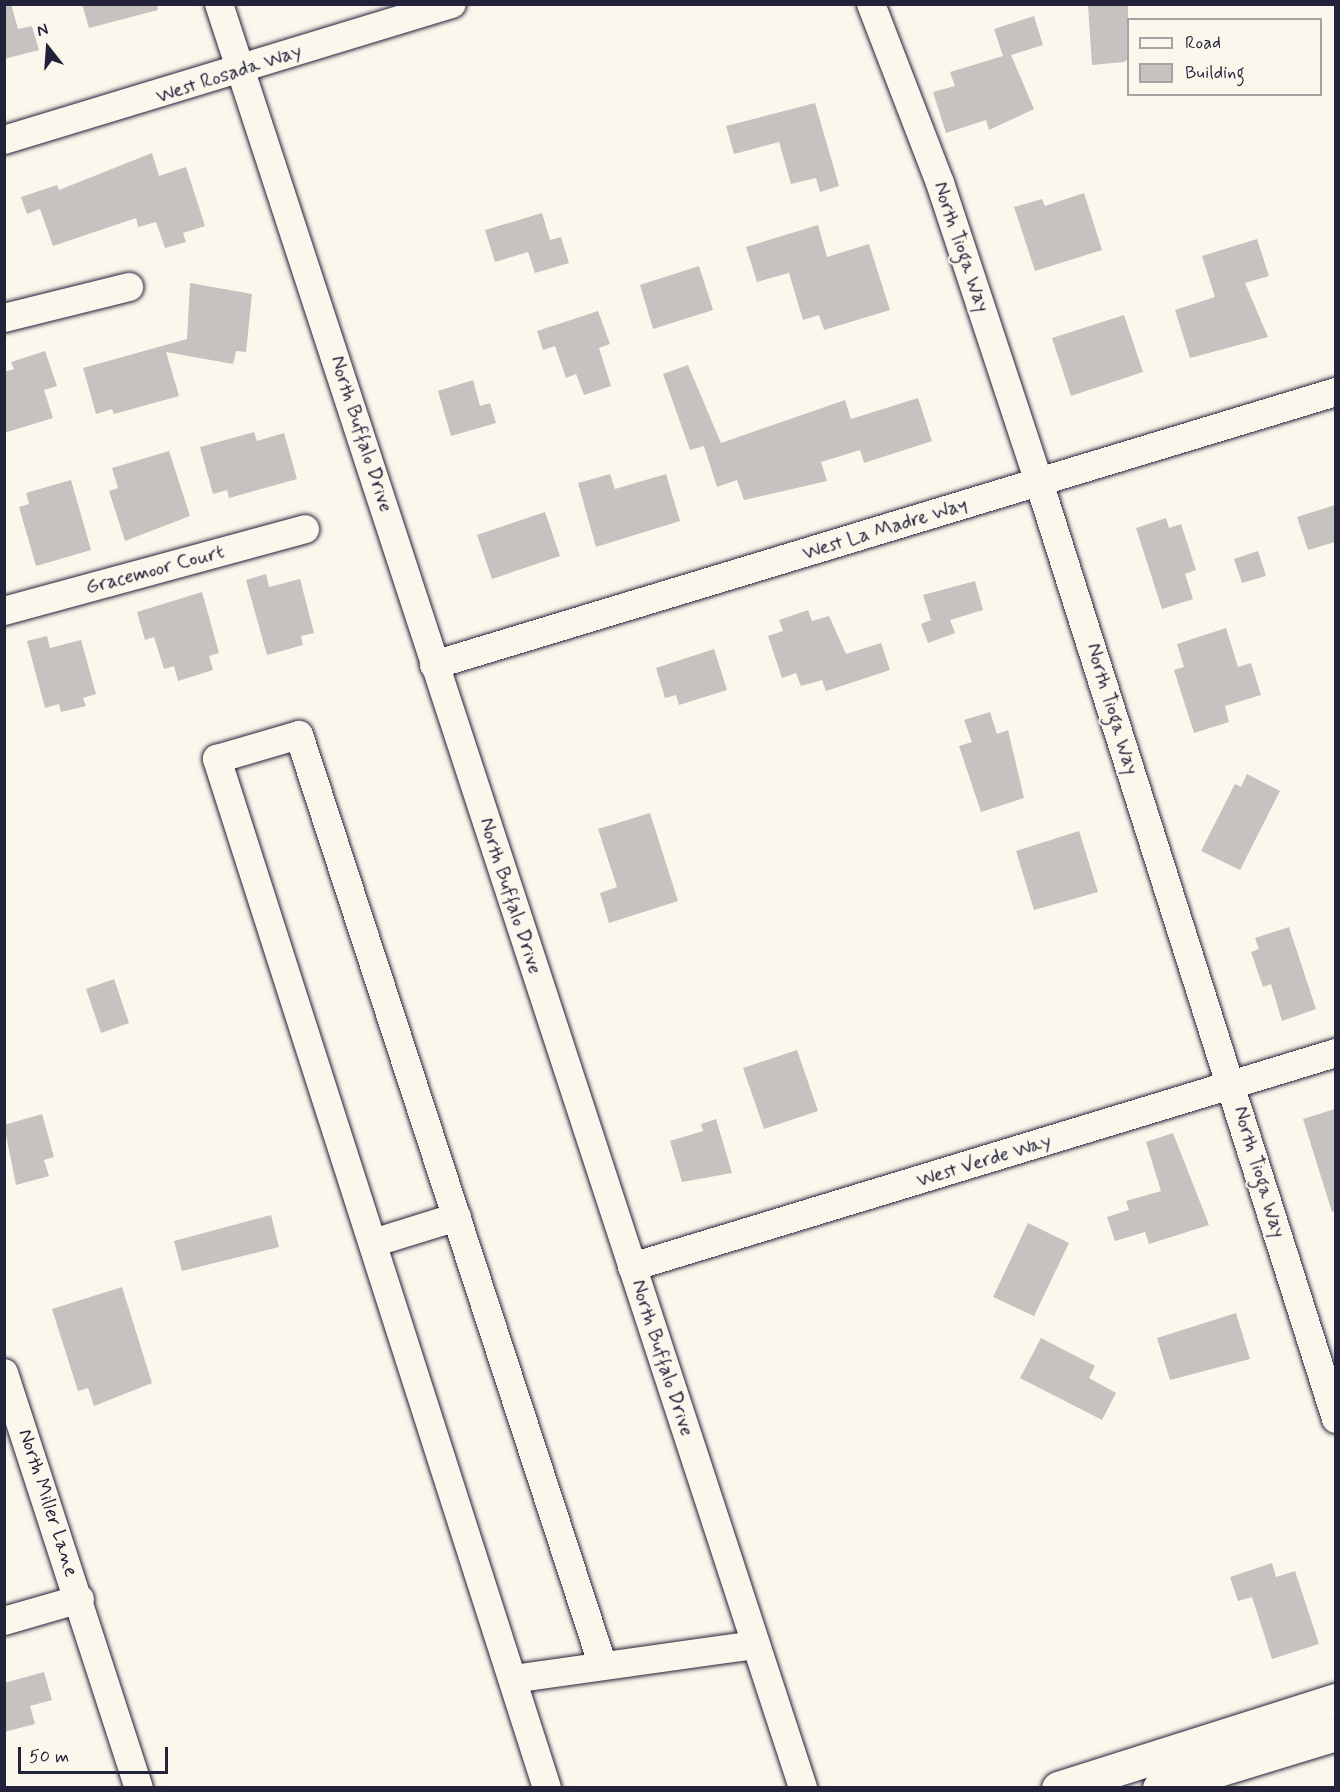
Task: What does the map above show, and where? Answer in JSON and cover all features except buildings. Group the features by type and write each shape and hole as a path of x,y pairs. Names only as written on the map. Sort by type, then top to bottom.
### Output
{"main road":[{"path":"1058,1788 1335,1700"},
{"path":"1159,1788 1335,1734"}],"street":[{"name":"North Buffalo Drive","path":"219,4 803,1788"},
{"name":"West Rosada Way","path":"4,140 452,4"},
{"name":"North Tioga Way","path":"871,4 940,183 1040,482 1233,1085 1335,1415"},
{"path":"4,318 129,287"},
{"name":"West La Madre Way","path":"434,665 1335,392"},
{"name":"Gracemoor Court","path":"4,612 305,529"},
{"path":"547,1788 217,759 299,735 602,1664"},
{"name":"West Verde Way","path":"632,1267 1335,1053"},
{"path":"373,1243 457,1217"},
{"name":"North Miller Lane","path":"4,1373 80,1599 140,1788"},
{"name":"North Miller Lane","path":"4,1621 80,1599"},
{"path":"513,1678 602,1664 755,1645"}]}
